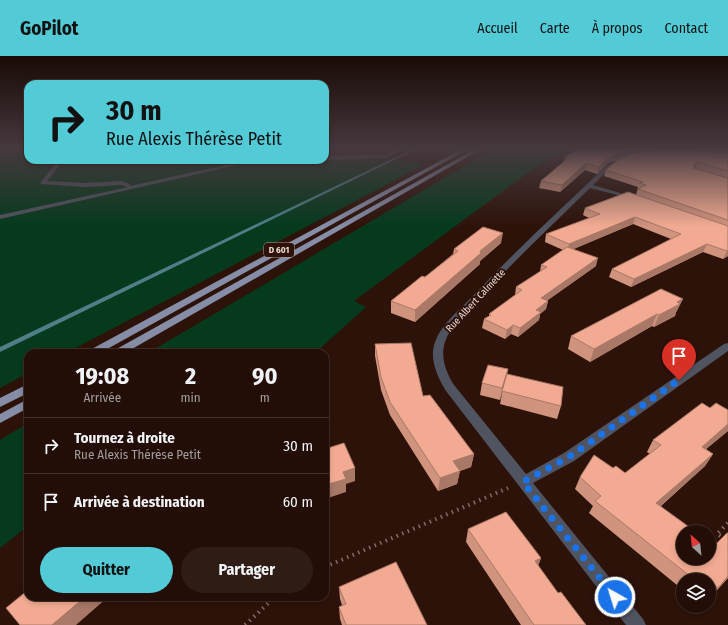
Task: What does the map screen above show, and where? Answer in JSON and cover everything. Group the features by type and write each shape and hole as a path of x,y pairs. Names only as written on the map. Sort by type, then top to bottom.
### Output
{"main road":[{"name":"D 601","path":"99,349 418,175"},
{"name":"D 601","path":"124,349 433,175"},
{"path":"0,403 24,390"},
{"path":"0,419 24,405"}],"street":[{"path":"50,175 43,183 86,185 121,183 132,187"},
{"path":"0,217 189,175"},
{"name":"Rue Albert Calmette","path":"600,175 488,284 451,325 442,336 439,347 440,367 450,388 637,625"},
{"path":"589,186 615,192 642,202"},
{"path":"523,482 569,457 728,346"}],"path":[{"path":"329,565 523,482"},
{"path":"728,523 717,534 728,542"},
{"path":"245,625 270,601"}],"green space":[{"path":"0,175 406,175 74,349 24,349 24,375 0,388"},
{"path":"450,175 525,175 354,301 366,307 319,349 155,349"},
{"path":"24,425 24,529 0,548 0,440"}],"building":[{"path":"549,175 573,175 562,185 541,181"},
{"path":"620,175 716,175 728,178 728,220 638,189 646,185 639,183 643,182"},
{"path":"628,192 728,226 728,250 727,251 707,244 634,279 612,269 681,234 635,217 569,244 546,234 600,214 585,208"},
{"path":"483,227 503,233 480,251 481,253 415,310 391,301 422,276 425,277 458,251 454,249"},
{"path":"567,247 598,258 541,298 548,301 536,310 541,312 520,328 513,325 507,330 484,319 522,290 516,287 547,267 541,265"},
{"path":"661,289 683,299 677,302 680,304 659,315 657,314 594,349 571,336"},
{"path":"411,343 423,396 430,395 474,454 453,461 460,471 440,478 390,402 381,377 375,344"},
{"path":"488,365 508,369 502,388 482,383"},
{"path":"507,374 563,387 561,406 502,391"},
{"path":"702,403 710,408 716,403 728,410 728,424 702,447 713,454 656,503 686,525 676,525 676,565 595,501 601,496 580,477 594,455 613,468 616,466 625,473 661,445 653,440"},
{"path":"344,443 355,468 343,472 346,479 329,484 329,448"},
{"path":"506,512 541,558 535,561 558,593 561,592 586,625 534,625 468,529"},
{"path":"728,533 728,576 718,588 716,586 716,573 686,573 676,565 716,565 716,544"},
{"path":"396,562 427,625 346,625 339,607 346,604 339,587"},
{"path":"24,593 24,601 80,601 52,625 20,625 6,608"}],"waterway":[{"path":"0,350 362,175"}],"route":[{"path":"615,597 523,482 560,463 679,380"}]}
